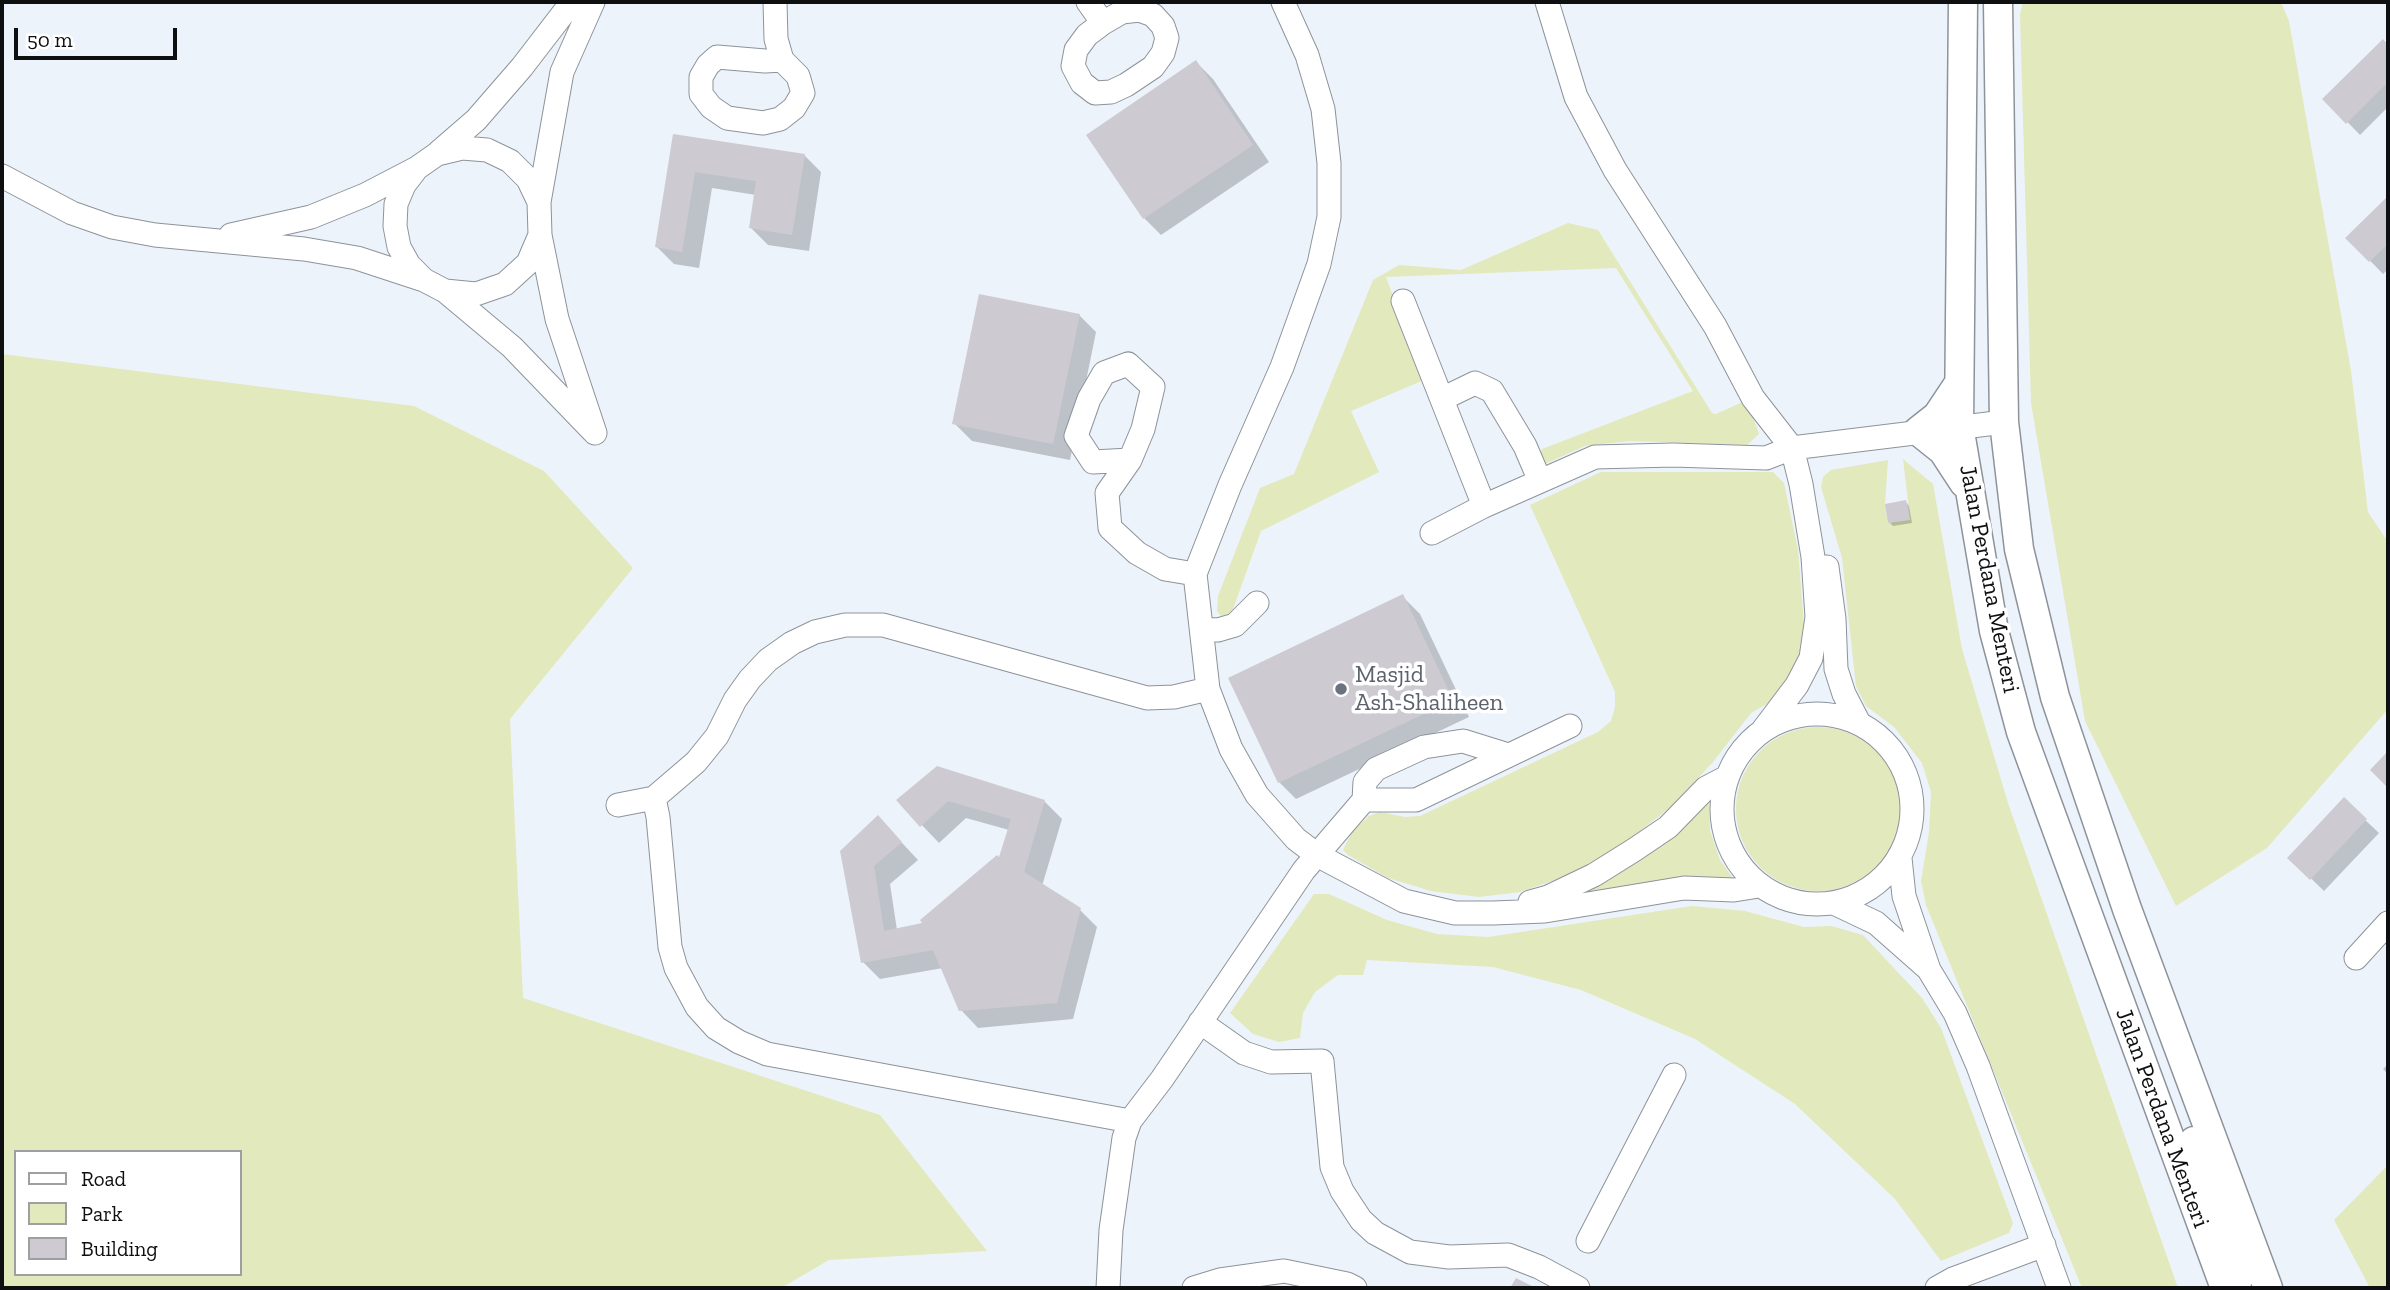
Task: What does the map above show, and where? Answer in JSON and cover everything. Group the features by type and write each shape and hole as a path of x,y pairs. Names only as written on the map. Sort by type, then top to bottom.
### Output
{"main road":[{"name":"Jalan Perdana Menteri","path":"1963,2 1959,426 1994,631 2021,732 2225,1288"},
{"name":"Jalan Perdana Menteri","path":"1998,2 2004,422 2019,549 2055,697 2123,896 2268,1288"},
{"path":"1959,382 1937,416 1918,431 1943,452 1970,495"},
{"path":"2169,1020 2167,1066 2241,1271 2235,1288"}],"street":[{"path":"204,240 311,217 365,195 437,155 476,120 522,67 572,2"},
{"path":"2,176 72,213 112,227 155,235 304,249 357,258 424,280 445,291 512,347 595,433 557,319 540,235 539,202 562,72 593,2"},
{"path":"775,2 776,39 782,60"},
{"path":"1088,2 1103,23"},
{"path":"1548,2 1576,97 1615,170 1715,326 1753,398 1792,448 1801,484 1813,557 1817,617 1811,658 1797,685 1763,730 1741,751 1727,777 1721,807 1725,837 1738,864 1759,886 1783,899 1809,905 1836,904 1861,894 1883,879 1900,858 1911,828 1912,797 1903,766 1885,741 1859,723 1827,713 1794,716 1763,730"},
{"path":"1294,5 1323,109 1329,163 1329,217 1319,264 1282,367 1230,485 1195,574 1209,689 1231,749 1258,794 1296,839 1317,855 1404,901 1455,913 1545,911 1684,888 1734,890 1759,886"},
{"path":"437,155 462,148 487,150 510,161 528,179 539,202"},
{"path":"417,167 404,185 396,204 395,226 399,247 409,265 424,280"},
{"path":"445,291 476,294 505,284 527,263 540,235"},
{"path":"1403,301 1484,506"},
{"path":"1442,399 1475,383 1492,391 1525,446 1540,481"},
{"path":"1432,533 1484,506 1595,457 1673,455 1766,458 1792,448 2004,422"},
{"path":"1130,460 1107,493 1110,528 1137,553 1165,569 1195,574"},
{"path":"1801,484 1824,550 1835,619 1836,669 1844,694 1859,723"},
{"path":"1202,628 1219,630 1235,625 1257,603"},
{"path":"618,805 654,798 696,762 717,736 735,700 768,660 792,643 815,632 845,625 883,625 1147,698 1174,698 1209,689"},
{"path":"1364,800 1416,800 1570,726"},
{"path":"1108,1288 1111,1230 1124,1138 1130,1121 1162,1079 1304,870 1364,800 1365,782 1376,769 1424,747 1463,741 1508,755"},
{"path":"1493,913 1548,897 1594,875 1668,827 1706,788 1727,777"},
{"path":"654,798 670,947 676,968 697,1007 716,1028 767,1054 1130,1121"},
{"path":"1900,858 1904,897 1929,970 1955,1013 1978,1066 2059,1288"},
{"path":"1836,904 1876,923 1929,970"},
{"path":"2356,958 2388,923"},
{"path":"1200,1022 1244,1053 1271,1062 1322,1061 1332,1167 1342,1191 1361,1220 1375,1233 1410,1252 1450,1257 1508,1255 1539,1267 1578,1288"},
{"path":"1588,1241 1674,1074"},
{"path":"1937,1288 2044,1245"},
{"path":"1194,1288 1220,1280 1284,1271 1355,1288"}],"green space":[{"path":"2023,2 2281,2 2289,21 2351,371 2368,512 2388,542 2388,709 2267,848 2176,906 2085,721 2031,403 2020,14"},
{"path":"1568,223 1598,230 1712,413 1716,414 1747,400 1759,434 1747,445 1630,441 1585,446 1545,464 1539,457 1542,449 1693,391 1616,268 1386,277 1424,380 1351,411 1379,472 1261,531 1232,612 1221,616 1217,611 1218,596 1260,488 1294,474 1373,280 1399,265 1461,270"},
{"path":"2,354 414,406 544,471 633,568 510,719 523,998 880,1115 987,1251 829,1260 781,1288 2,1288"},
{"path":"1903,459 1933,484 1962,649 2008,803 2178,1288 2082,1288 1926,905 1921,881 1929,832 1931,792 1922,763 1894,727 1866,706 1856,686 1842,558 1821,487 1823,477 1831,470 1888,460 1885,504 1888,523 1910,519"},
{"path":"1601,472 1773,472 1784,483 1798,550 1804,624 1799,657 1784,688 1772,701 1751,713 1713,762 1671,807 1623,844 1569,875 1520,892 1479,897 1431,891 1388,878 1348,855 1343,850 1352,832 1369,816 1380,812 1405,817 1420,816 1598,732 1611,721 1615,692 1530,505"},
{"path":"1818,727 1849,733 1876,751 1894,778 1900,809 1894,840 1876,867 1849,885 1818,891 1787,885 1760,867 1742,840 1736,809 1742,778 1760,751 1787,733"},
{"path":"1709,801 1710,831 1720,860 1735,881 1689,878 1586,893 1658,846"},
{"path":"1314,894 1329,894 1387,920 1437,934 1488,937 1692,906 1745,911 1804,927 1831,926 1863,935 1922,998 1941,1028 2013,1223 2009,1233 1941,1261 1895,1199 1795,1104 1695,1039 1581,990 1493,967 1367,960 1363,975 1338,975 1315,992 1303,1013 1300,1038 1279,1042 1253,1034 1230,1013"},
{"path":"2388,1165 2388,1288 2370,1288 2334,1220"}],"building":[{"path":"2383,39 2388,45 2388,82 2346,124 2322,99"},
{"path":"1196,60 1253,145 1143,219 1086,135"},
{"path":"673,134 805,154 792,235 749,228 756,181 695,172 682,252 655,247"},
{"path":"2388,196 2388,244 2369,262 2345,238"},
{"path":"979,294 1080,314 1053,444 952,424"},
{"path":"1906,500 1910,520 1888,523 1885,504"},
{"name":"Masjid Ash-Shaliheen","path":"1403,594 1453,700 1278,783 1228,678"},
{"path":"2388,751 2388,788 2370,770"},
{"path":"937,766 1045,800 1024,872 1081,908 1057,1003 959,1011 933,950 861,963 840,851 878,815 902,842 874,866 884,931 922,923 920,920 997,855 999,857 1011,819 948,801 920,827 896,800"},
{"path":"2344,797 2367,819 2310,880 2287,858"},
{"path":"1516,1278 1536,1288 1510,1288"}],"place":[{"name":"Masjid Ash-Shaliheen","path":"1341,689"}]}
